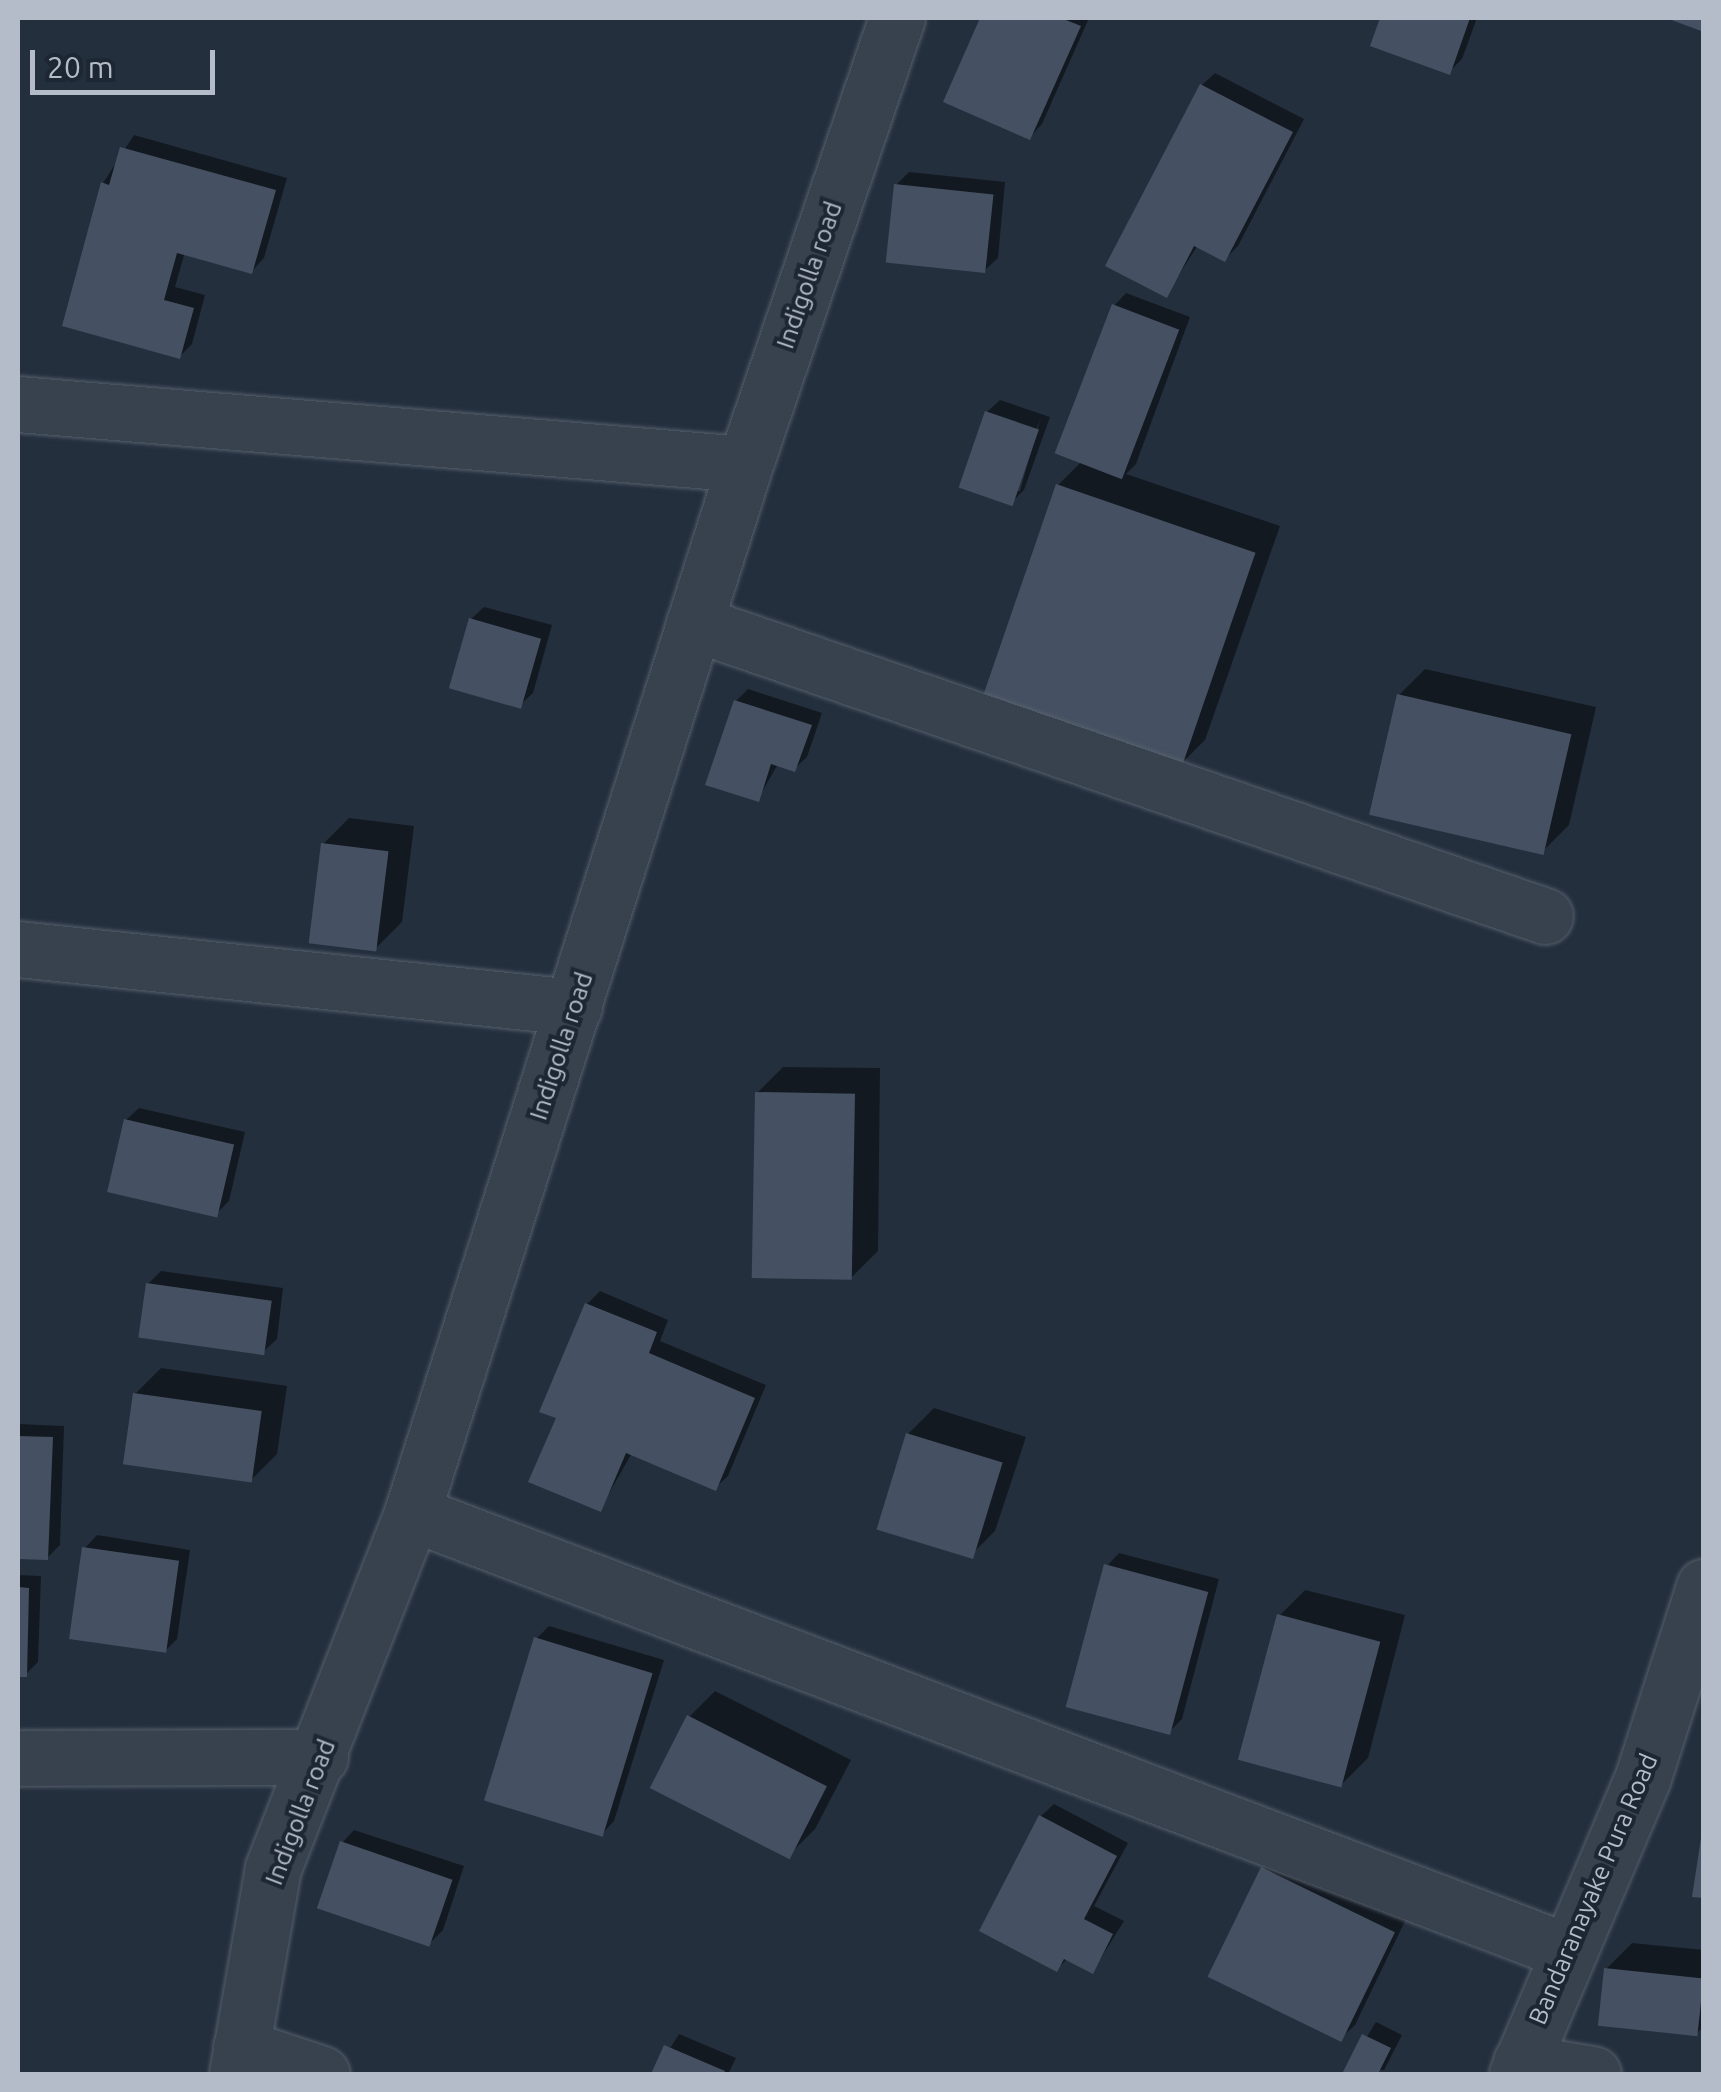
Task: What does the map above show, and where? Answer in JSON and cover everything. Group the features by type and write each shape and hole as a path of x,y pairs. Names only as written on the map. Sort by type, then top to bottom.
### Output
{"street":[{"name":"Indigolla road","path":"239,2061 274,1868 412,1513 745,464 897,18"},
{"path":"18,404 745,464"},
{"path":"694,623 1545,916"},
{"path":"18,949 574,1007"},
{"path":"412,1513 1566,1950"},
{"name":"Bandaranayake Pura Road","path":"1519,2068 1566,1950 1643,1777 1704,1587"},
{"path":"18,1758 320,1757"},
{"path":"239,2061 322,2074"},
{"path":"1519,2068 1593,2074"}],"building":[{"path":"980,18 1061,18 1081,26 1030,140 943,102"},
{"path":"1380,18 1470,18 1450,75 1370,46"},
{"path":"1666,18 1704,18 1704,32"},
{"path":"1200,84 1293,132 1225,262 1194,246 1167,298 1105,266"},
{"path":"120,147 276,190 252,274 177,253 164,300 194,308 180,359 62,326 101,182 109,185"},
{"path":"894,184 993,194 985,273 886,263"},
{"path":"1112,304 1179,330 1122,479 1055,453"},
{"path":"985,411 1039,430 1013,506 959,488"},
{"path":"1056,484 1256,553 1181,769 981,701"},
{"path":"469,618 541,639 521,709 449,688"},
{"path":"1397,694 1571,734 1544,855 1369,815"},
{"path":"734,700 812,725 795,772 771,764 759,802 705,785"},
{"path":"321,843 388,851 376,952 309,943"},
{"path":"755,1092 855,1094 852,1280 752,1278"},
{"path":"124,1119 234,1144 217,1217 107,1192"},
{"path":"146,1283 272,1301 264,1355 138,1337"},
{"path":"585,1303 657,1332 649,1353 755,1398 716,1491 626,1453 601,1512 528,1482 556,1418 539,1412"},
{"path":"133,1393 262,1411 252,1482 123,1464"},
{"path":"906,1433 1003,1463 973,1559 876,1530"},
{"path":"18,1436 53,1437 48,1560 18,1559"},
{"path":"82,1547 179,1561 166,1653 69,1639"},
{"path":"1104,1564 1208,1592 1170,1735 1066,1707"},
{"path":"18,1587 29,1588 27,1677 18,1677"},
{"path":"1277,1614 1380,1642 1341,1788 1238,1760"},
{"path":"534,1637 653,1673 603,1837 484,1801"},
{"path":"687,1715 827,1786 790,1859 650,1788"},
{"path":"1039,1815 1117,1856 1084,1919 1113,1934 1093,1974 1064,1959 1057,1972 979,1931"},
{"path":"1701,1838 1704,1839 1704,1898 1692,1897"},
{"path":"340,1841 453,1880 429,1947 317,1908"},
{"path":"1261,1867 1395,1932 1341,2042 1208,1977"},
{"path":"1604,1968 1703,1978 1697,2036 1598,2026"},
{"path":"1362,2034 1391,2048 1378,2074 1343,2072"},
{"path":"664,2045 725,2071 651,2074"}]}
